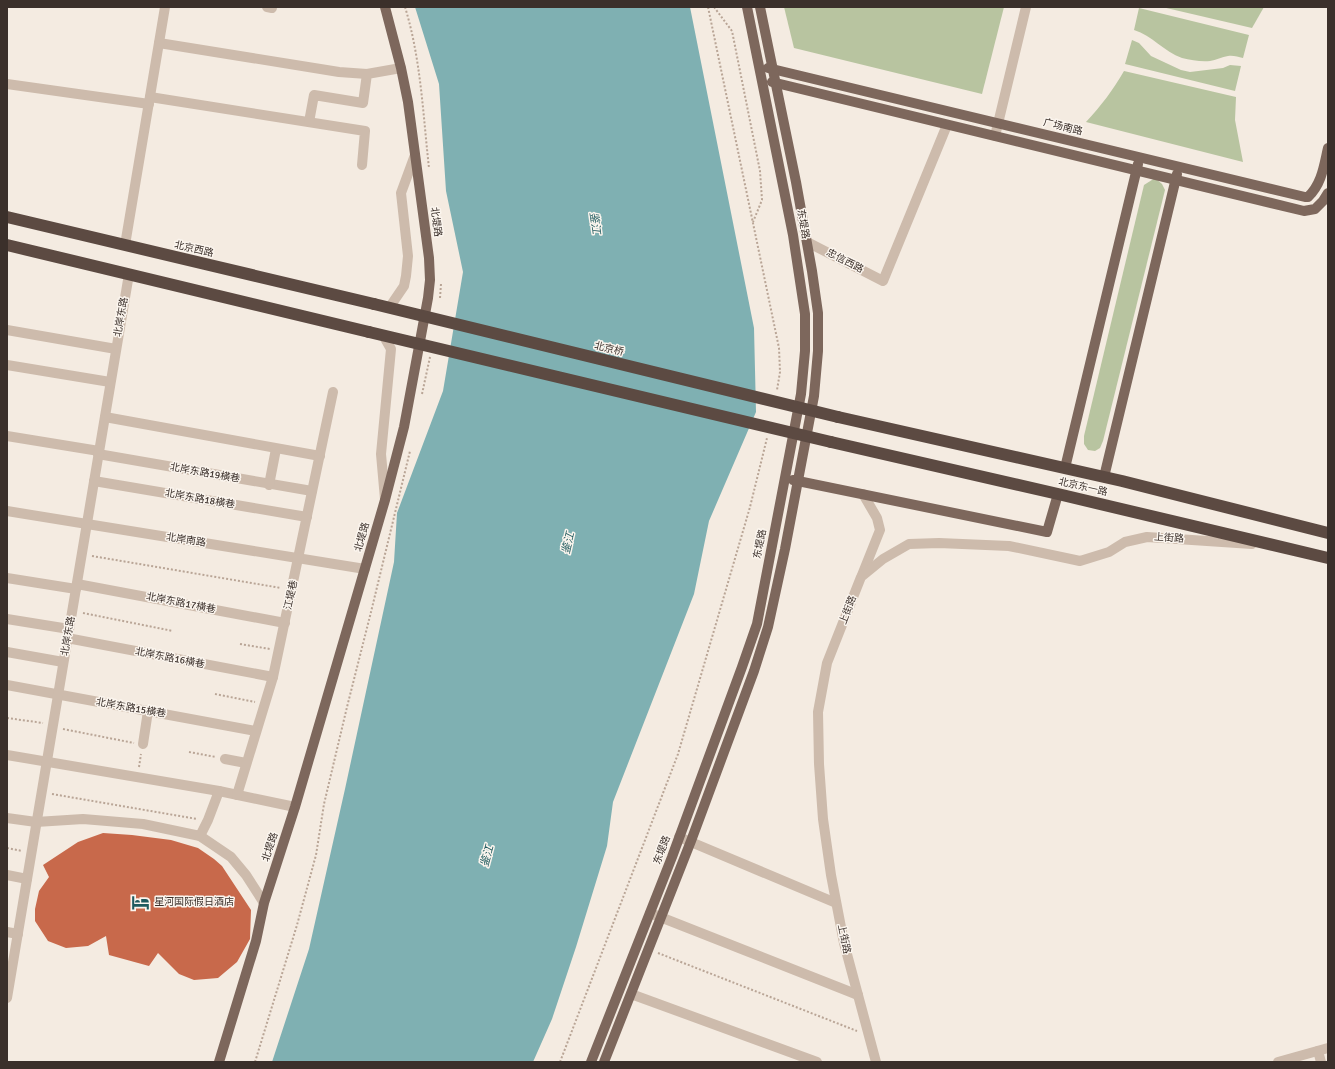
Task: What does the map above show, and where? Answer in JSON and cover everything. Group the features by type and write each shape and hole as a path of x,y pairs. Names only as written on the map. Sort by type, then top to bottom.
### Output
{"highway":[{"name":"北京西路","path":"7,217 374,304"},
{"path":"7,245 383,335"},
{"name":"北京桥","path":"374,304 838,417"},
{"name":"北京东一路","path":"383,335 831,442 1328,558"},
{"name":"北京东一路","path":"838,417 1104,477 1328,533"}],"main road":[{"name":"北堤路","path":"219,1062 256,941 264,903 295,807 385,500 404,427 428,298 430,280 429,258 408,102 385,7"},
{"name":"东堤路","path":"591,1062 679,837 742,667 756,624 804,376 805,314 793,235 747,7"},
{"name":"东堤路","path":"604,1062 691,841 754,671 768,627 814,396 818,351 818,313 807,242 760,7"},
{"name":"广场南路","path":"759,65 1305,198 1308,197 1317,186 1328,148"},
{"path":"762,80 1304,211 1315,209 1328,193"},
{"path":"1065,468 1140,158"},
{"path":"1104,477 1179,168"},
{"path":"785,478 1048,532 1058,494"}],"street":[{"path":"125,245 165,7"},
{"path":"995,136 1026,7"},
{"path":"159,43 339,72 367,74 401,68"},
{"path":"309,122 314,95 363,103 367,74"},
{"path":"7,84 149,100 365,131 362,165"},
{"name":"忠信西路","path":"807,242 883,281 947,125"},
{"path":"389,308 404,286 406,276 408,256 401,193 415,156"},
{"name":"北岸东路","path":"7,998 9,968 18,934 129,274"},
{"path":"7,330 116,349"},
{"path":"383,335 390,349 381,454 385,500"},
{"path":"7,365 110,382"},
{"name":"江堤巷","path":"237,795 273,677 333,392"},
{"path":"105,417 320,456"},
{"name":"北岸东路19横巷","path":"7,436 312,491"},
{"path":"269,484 276,449"},
{"name":"北岸东路18横巷","path":"94,481 307,517"},
{"path":"861,577 880,530 876,518 863,494"},
{"name":"北岸南路","path":"7,511 365,569"},
{"name":"上街路","path":"876,1062 844,943 836,902 823,819 819,764 818,712 827,663 861,577 883,559 909,544 939,543 1009,546 1080,561 1109,552 1125,542 1147,537 1272,545"},
{"name":"北岸东路17横巷","path":"7,578 76,586 285,623"},
{"name":"北岸东路16横巷","path":"7,619 68,634 273,677"},
{"path":"7,652 63,662"},
{"name":"北岸东路15横巷","path":"7,685 256,731"},
{"path":"142,744 148,711"},
{"path":"7,755 219,791 295,807"},
{"path":"225,759 246,763"},
{"path":"200,836 219,791"},
{"path":"7,818 36,822 83,819 143,824 200,836 231,857 246,875 264,903"},
{"path":"679,837 836,902"},
{"path":"7,876 27,879"},
{"path":"650,913 858,995"},
{"path":"7,932 18,934"},
{"path":"631,994 817,1062"},
{"path":"1284,1061 1323,1050 1321,1062"}],"path":[{"path":"708,7 779,348 780,372 776,393"},
{"path":"714,7 732,31 760,171 762,200 753,223"},
{"path":"560,1062 678,754 748,514 768,436"},
{"path":"82,555 292,590"},
{"path":"72,611 172,631"},
{"path":"240,644 279,650"},
{"path":"215,694 264,703"},
{"path":"7,718 142,744 137,778"},
{"path":"189,752 225,759"},
{"path":"41,792 208,820"},
{"path":"7,848 31,852"},
{"path":"649,950 869,1035"}],"green space":[{"path":"784,7 1004,7 982,94 794,48"},
{"path":"1162,7 1264,7 1252,28"},
{"path":"1139,8 1249,35 1243,58 1226,56 1210,61 1196,61 1182,58 1169,52 1147,36 1134,30"},
{"path":"1132,40 1139,43 1151,56 1181,70 1190,72 1223,68 1230,65 1241,66 1235,91 1125,64"},
{"path":"1124,71 1236,97 1235,120 1243,162 1086,122 1116,85"},
{"path":"1155,178 1162,184 1165,190 1103,441 1100,448 1095,451 1088,450 1084,444 1084,436 1144,185"}],"water":[{"name":"鉴江","path":"415,7 690,7 754,328 756,412 709,521 694,594 613,802 607,846 576,947 552,1019 533,1062 272,1062 309,949 394,562 397,513 443,391 463,272 446,191 439,84"}],"building":[{"name":"星河国际假日酒店","path":"103,833 171,840 198,848 222,866 251,910 250,939 237,962 218,978 194,980 179,974 158,953 149,966 109,955 106,936 88,946 66,948 48,941 35,921 35,909 39,891 49,877 43,865 78,842"}],"place":[{"name":"星河国际假日酒店","path":"141,902"}]}
